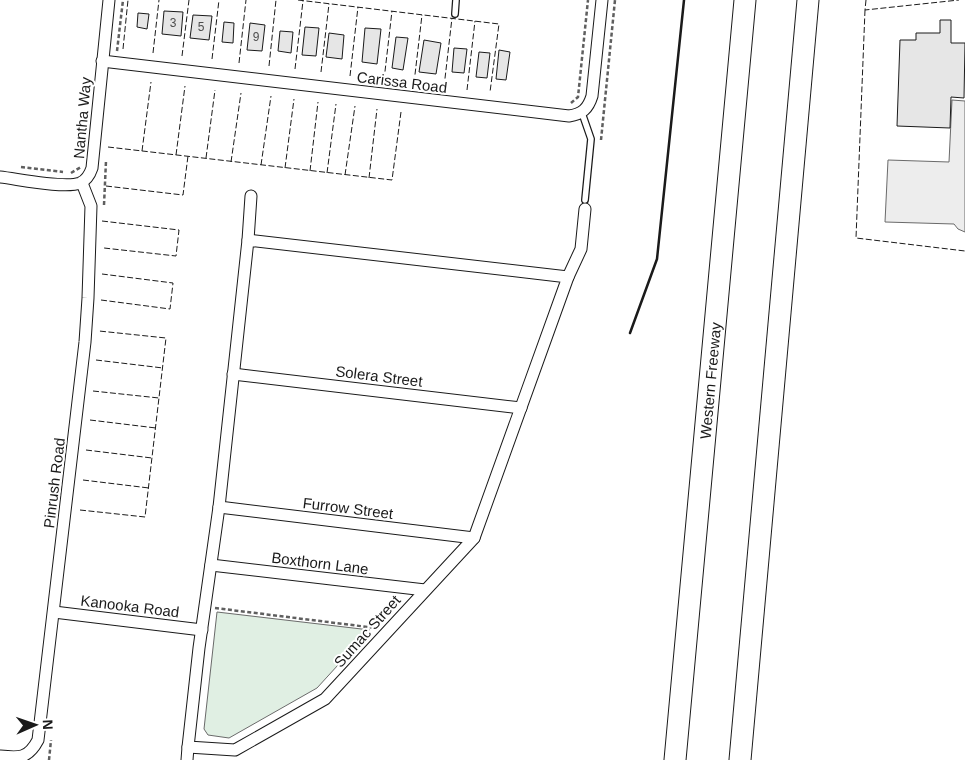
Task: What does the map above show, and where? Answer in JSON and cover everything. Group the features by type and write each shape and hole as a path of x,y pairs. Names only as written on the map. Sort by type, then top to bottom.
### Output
{"highway":[{"name":"Western Freeway","path":"675,760 745,0"},
{"path":"740,760 808,0"}],"street":[{"name":"Nantha Way","path":"82,182 89,176 91,169 109,0"},
{"path":"582,112 589,104 592,96 602,0"},
{"name":"Carissa Road","path":"102,61 520,112 569,116 582,112"},
{"path":"0,177 65,185 82,182"},
{"name":"Pinrush Road","path":"0,756 29,757 38,740 87,316 91,206 82,182"},
{"path":"187,760 219,507 248,240 251,196"},
{"name":"Sumac Street","path":"188,747 234,750 325,699 474,538 568,277 581,249 585,204"},
{"path":"248,240 568,277"},
{"name":"Solera Street","path":"233,374 521,408"},
{"name":"Furrow Street","path":"219,507 474,538"},
{"name":"Boxthorn Lane","path":"211,565 425,590"},
{"name":"Kanooka Road","path":"54,612 202,630"}],"lane":[{"path":"455,14 456,0"},
{"path":"582,112 590,139 585,204"}],"path":[{"path":"571,103 578,97 588,0"},
{"path":"600,148 615,0"},
{"path":"118,50 125,51"},
{"path":"18,166 71,173 79,166 105,173"},
{"path":"205,607 390,630"}],"green space":[{"path":"217,612 370,630 317,688 229,738 208,735 204,729"}],"shaded area":[{"path":"952,100 965,101 965,232 958,229 954,224 885,222 888,160 949,162"}],"building":[{"path":"164,11 183,12 181,36 162,34"},
{"path":"138,13 149,14 147,29 137,27"},
{"path":"193,15 212,16 209,40 190,38"},
{"path":"940,20 951,20 951,43 965,43 964,98 951,97 950,128 897,126 900,40 916,40 916,33 940,33"},
{"path":"224,22 234,23 233,43 222,42"},
{"path":"250,23 265,25 262,51 247,50"},
{"path":"305,27 319,28 316,56 302,55"},
{"path":"365,28 381,29 377,64 362,62"},
{"path":"280,31 293,32 291,53 278,51"},
{"path":"329,33 344,35 342,59 326,57"},
{"path":"396,37 408,38 403,70 392,68"},
{"path":"424,40 441,43 436,74 419,72"},
{"path":"454,48 467,49 464,73 452,72"},
{"path":"499,50 510,52 506,80 496,79"},
{"path":"479,52 490,53 487,78 476,77"}],"fence":[{"path":"123,49 128,0"},
{"path":"153,53 159,0"},
{"path":"182,56 189,0"},
{"path":"212,59 219,0"},
{"path":"239,63 246,0"},
{"path":"269,66 276,0"},
{"path":"298,0 499,24 490,92"},
{"path":"866,0 865,10 959,0"},
{"path":"295,69 303,1"},
{"path":"321,72 329,4"},
{"path":"350,76 358,7"},
{"path":"865,10 856,238 965,251"},
{"path":"384,80 392,11"},
{"path":"414,83 422,15"},
{"path":"444,87 452,18"},
{"path":"467,90 475,21"},
{"path":"142,151 151,82"},
{"path":"176,155 185,86"},
{"path":"206,158 215,90"},
{"path":"231,162 241,93"},
{"path":"261,165 271,96"},
{"path":"285,168 294,99"},
{"path":"310,171 318,102"},
{"path":"327,173 336,104"},
{"path":"345,175 355,106"},
{"path":"369,178 377,109"},
{"path":"108,147 392,180 401,112"},
{"path":"106,186 183,195 188,156"},
{"path":"102,221 179,230 176,256 104,248"},
{"path":"101,300 170,309 173,283 102,274"},
{"path":"80,510 145,517 166,338 99,331"},
{"path":"96,360 163,368"},
{"path":"93,391 159,398"},
{"path":"90,420 156,428"},
{"path":"86,450 152,458"},
{"path":"83,480 149,488"}],"wall":[{"path":"630,333 657,259 684,0"}]}
